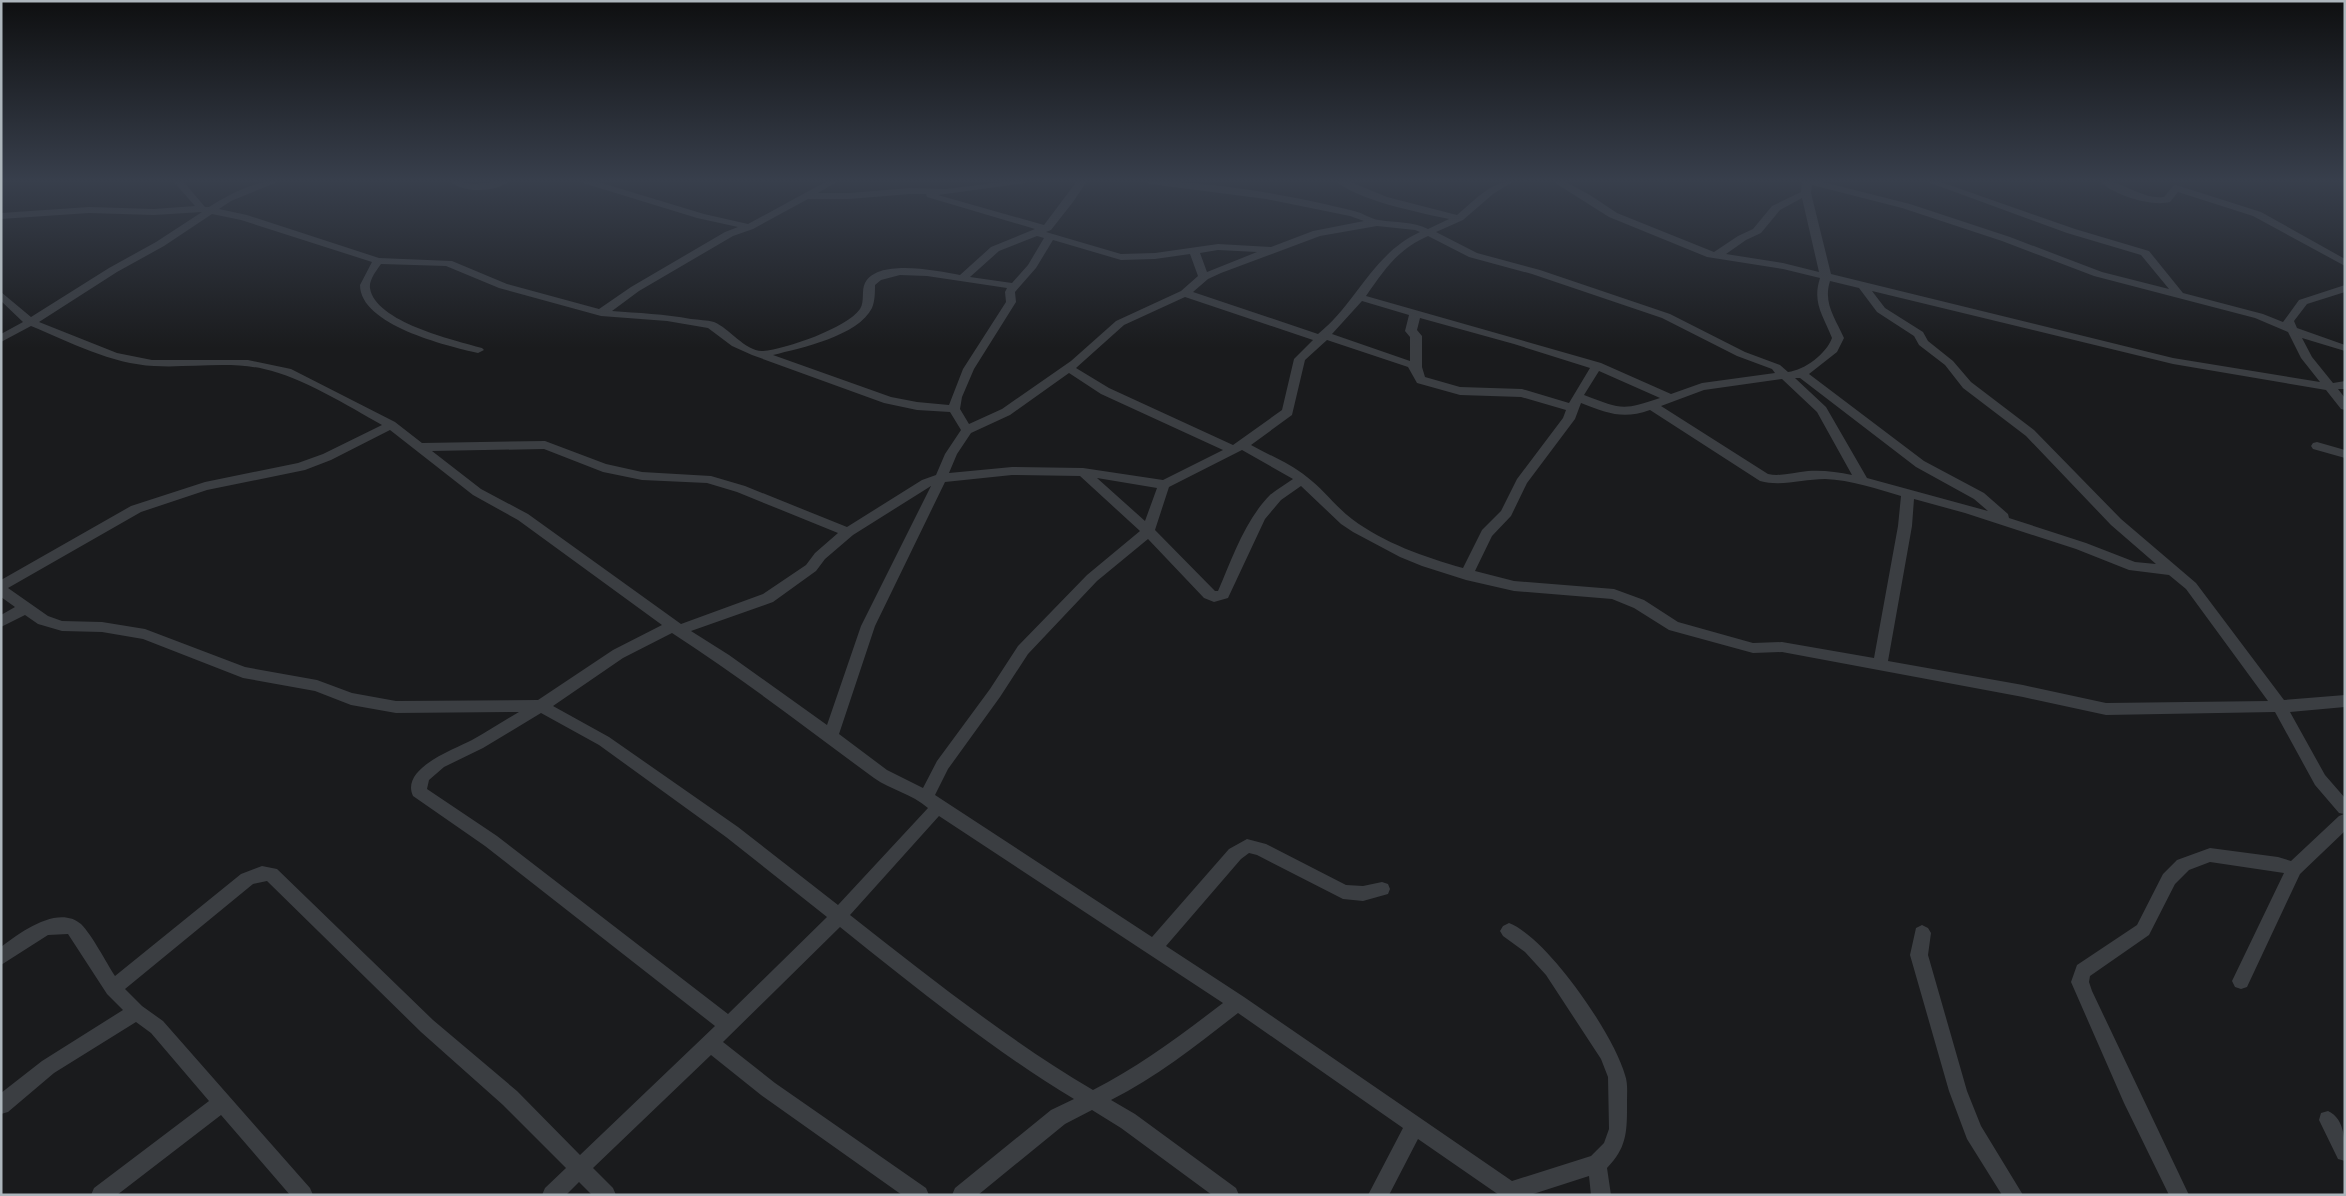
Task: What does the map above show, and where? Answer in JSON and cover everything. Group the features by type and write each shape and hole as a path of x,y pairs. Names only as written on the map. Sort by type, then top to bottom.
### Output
{"street":[{"path":"1,339 65,302 113,270 170,237"},
{"path":"304,237 378,261 448,263 503,286 601,313 668,318 711,325 736,344 888,400 954,409"},
{"path":"601,313 635,289 724,237"},
{"path":"962,279 995,249 1031,237"},
{"path":"967,430 954,409 954,400 988,336 1011,302 1010,292 1032,266 1043,237"},
{"path":"1060,237 1121,257 1137,257 1218,247 1272,250"},
{"path":"832,736 868,626 951,454 967,430 1006,412 1069,368 1120,323 1185,293 1204,277 1311,237"},
{"path":"728,1025 491,841 419,791 419,784 424,774 439,763 478,744 541,706 618,654 676,628 768,598 811,568 820,556 848,532 926,482 941,478 1012,471 1082,472 1117,476 1164,485 1238,448 1288,412 1299,362 1303,355 1342,319 1385,261 1402,245 1417,237"},
{"path":"1438,237 1473,255 1536,272 1666,316 1741,354 1776,367 1822,410 1862,481"},
{"path":"1668,237 1716,256 1783,266 2141,354 2329,387 2345,385"},
{"path":"1716,256 1745,237"},
{"path":"1415,315 1411,331 1416,336 1418,378 1460,391 1522,393 1621,412 1632,412 1702,387 1751,379 1802,374 1833,350 1838,342 1822,300 1821,293 1826,277 1816,237"},
{"path":"2000,237 2098,274 2259,316 2325,343 2345,348"},
{"path":"2091,237 2145,253 2180,296"},
{"path":"2298,237 2345,263"},
{"path":"1194,251 1204,277"},
{"path":"378,261 369,273 365,289 370,302 389,319 425,334 478,350"},
{"path":"763,355 801,345 858,319 869,301 870,284 878,277 896,272 912,272 1014,286"},
{"path":"1863,286 1881,310 1919,334 1923,343 1949,363 1967,385 2030,433 2116,522 2172,570 2203,601 2280,705 2320,780 2345,808"},
{"path":"2345,288 2303,302 2288,322 2307,358 2345,406"},
{"path":"1185,293 1228,310 1264,319 1416,367"},
{"path":"1,295 30,322 89,347 130,360 152,363 248,362 266,366 287,372 319,387 391,425 477,492 523,517 676,628 724,659 791,709 832,736 882,774 932,802 1238,1002 1513,1193 1598,1164 1612,1149 1618,1129 1618,1077 1608,1054 1552,969 1531,946 1509,932"},
{"path":"1360,297 1415,315 1538,346 1597,365 1636,380 1672,399"},
{"path":"1466,575 1487,533 1506,513 1521,482 1569,419 1575,403 1597,365"},
{"path":"1069,368 1105,391 1238,448 1302,480 1346,521 1405,554 1466,575 1514,586 1614,594 1639,604 1674,626 1753,648 1782,647 1880,664 2106,709 2280,705 2345,701"},
{"path":"1802,374 1920,464 1978,496 2007,521"},
{"path":"1653,406 1764,478 1775,480 1808,475 1828,475 1862,481 1908,492 2007,521 2081,546 2134,567 2172,570"},
{"path":"1,586 136,509 205,486 300,466 327,457 391,425"},
{"path":"420,447 545,445 603,468 642,476 715,481 741,489 848,532"},
{"path":"2317,446 2345,454"},
{"path":"1082,472 1148,531 1214,597 1223,594 1244,546 1270,504 1276,497 1302,480"},
{"path":"552,1195 820,937 932,802 942,765 995,693 1022,650 1092,578 1148,531 1164,485"},
{"path":"1880,664 1904,535 1908,492"},
{"path":"1,590 24,609 43,620 62,626 102,627 146,634 243,672 317,686 351,700 396,707 541,706 604,741 732,832 837,915 1039,1068 1128,1121 1228,1195"},
{"path":"1,622 24,609"},
{"path":"2241,980 2294,868 2345,821"},
{"path":"1153,948 1236,854 1247,846 1260,849 1344,892 1358,895 1369,894 1382,889"},
{"path":"2179,1195 2130,1096 2083,992 2080,982 2083,971 2142,930 2169,879 2183,866 2202,857 2218,855 2294,868"},
{"path":"113,988 247,880 262,873 271,874 427,1026 510,1098 581,1167 606,1195"},
{"path":"1,957 28,938 50,927 66,924 74,929 113,988 136,1012 156,1027 303,1195"},
{"path":"1922,933 1919,955 1958,1091 1974,1132 2013,1195"},
{"path":"962,1195 1058,1117 1127,1082 1176,1050 1238,1002"},
{"path":"1,1104 48,1067 136,1012"},
{"path":"709,1042 768,1089 919,1195"},
{"path":"101,1195 223,1102"},
{"path":"2328,1120 2345,1152"},
{"path":"1378,1195 1415,1125"},
{"path":"1598,1164 1601,1195"}]}
